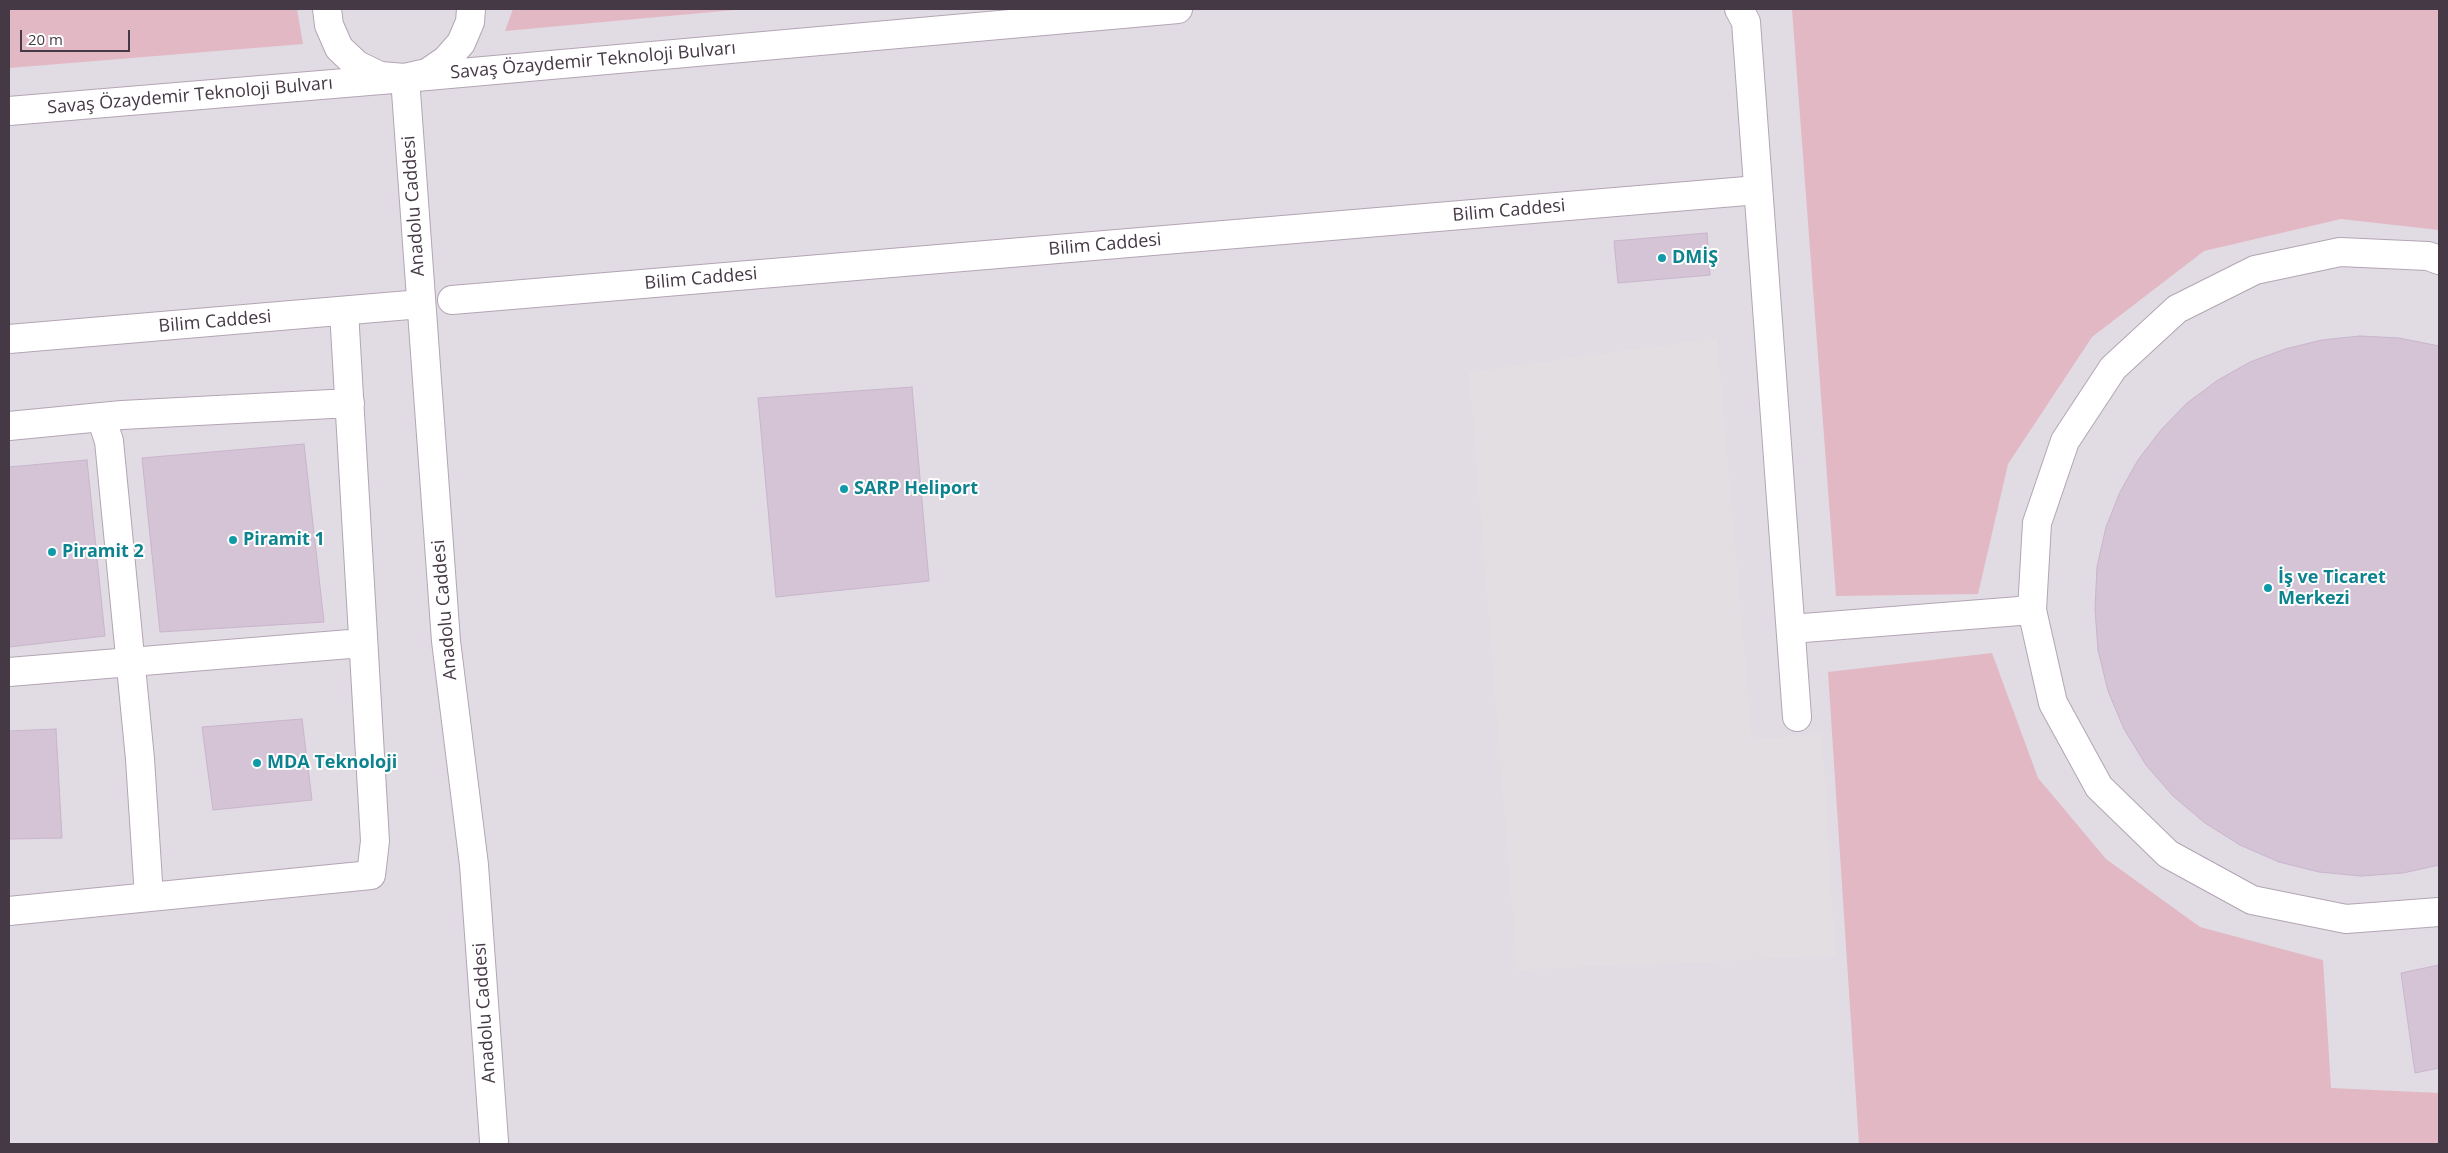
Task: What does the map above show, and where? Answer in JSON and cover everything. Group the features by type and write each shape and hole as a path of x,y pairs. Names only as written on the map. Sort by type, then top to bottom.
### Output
{"street":[{"path":"327,9 329,26 339,48 357,65 380,76 405,78 427,73 446,60 461,43 470,22 471,9"},
{"name":"Savaş Özaydemir Teknoloji Bulvarı","path":"9,111 405,78 1178,9"},
{"path":"1739,9 1746,22 1797,717"},
{"name":"Anadolu Caddesi","path":"405,78 446,641 474,865 494,1141"},
{"name":"Bilim Caddesi","path":"452,300 1758,190"},
{"path":"2439,260 2428,256 2340,252 2255,270 2178,309 2113,368 2065,440 2037,523 2032,610 2053,703 2099,787 2168,854 2252,900 2346,919 2439,912"},
{"name":"Bilim Caddesi","path":"9,339 421,304"},
{"path":"9,911 370,875 375,841 344,310"},
{"path":"9,426 101,417 350,403"},
{"path":"101,417 109,440 130,662 149,897"},
{"path":"1791,629 2032,610"},
{"path":"9,672 362,644"}],"shaded area":[{"path":"9,9 2439,9 2439,1144 9,1144"},
{"path":"9,9 297,9 303,44 9,68"},
{"path":"513,9 745,9 505,31"},
{"path":"1792,9 2439,9 2439,230 2341,219 2204,251 2092,337 2008,464 1978,594 1836,596"},
{"path":"1717,338 1752,739 1822,734 1835,956 1517,970 1469,372"},
{"path":"1992,653 2038,778 2106,859 2200,927 2323,960 2331,1088 2439,1093 2439,1144 1859,1144 1828,672"}],"building":[{"name":"DMİŞ","path":"1707,233 1710,275 1618,283 1614,241"},
{"name":"İş ve Ticaret Merkezi","path":"2360,336 2399,338 2439,346 2439,865 2403,873 2361,876 2319,872 2279,862 2240,845 2205,823 2173,796 2146,765 2124,729 2108,691 2098,650 2095,609 2097,567 2106,527 2120,492 2138,460 2161,430 2187,403 2218,380 2250,362 2285,349 2322,340"},
{"name":"SARP Heliport","path":"912,387 929,581 776,597 758,398"},
{"name":"Piramit 1","path":"304,444 324,622 160,632 142,458"},
{"name":"Piramit 2","path":"87,460 105,636 9,647 9,467"},
{"name":"MDA Teknoloji","path":"302,719 312,800 213,810 202,727"},
{"path":"56,729 62,838 9,839 9,731"},
{"path":"2439,965 2439,1068 2415,1073 2401,973"}],"place":[{"name":"DMİŞ","path":"1662,258"},
{"name":"SARP Heliport","path":"844,489"},
{"name":"Piramit 1","path":"233,540"},
{"name":"Piramit 2","path":"52,552"},
{"name":"İş ve Ticaret Merkezi","path":"2268,588"},
{"name":"MDA Teknoloji","path":"257,763"}]}
